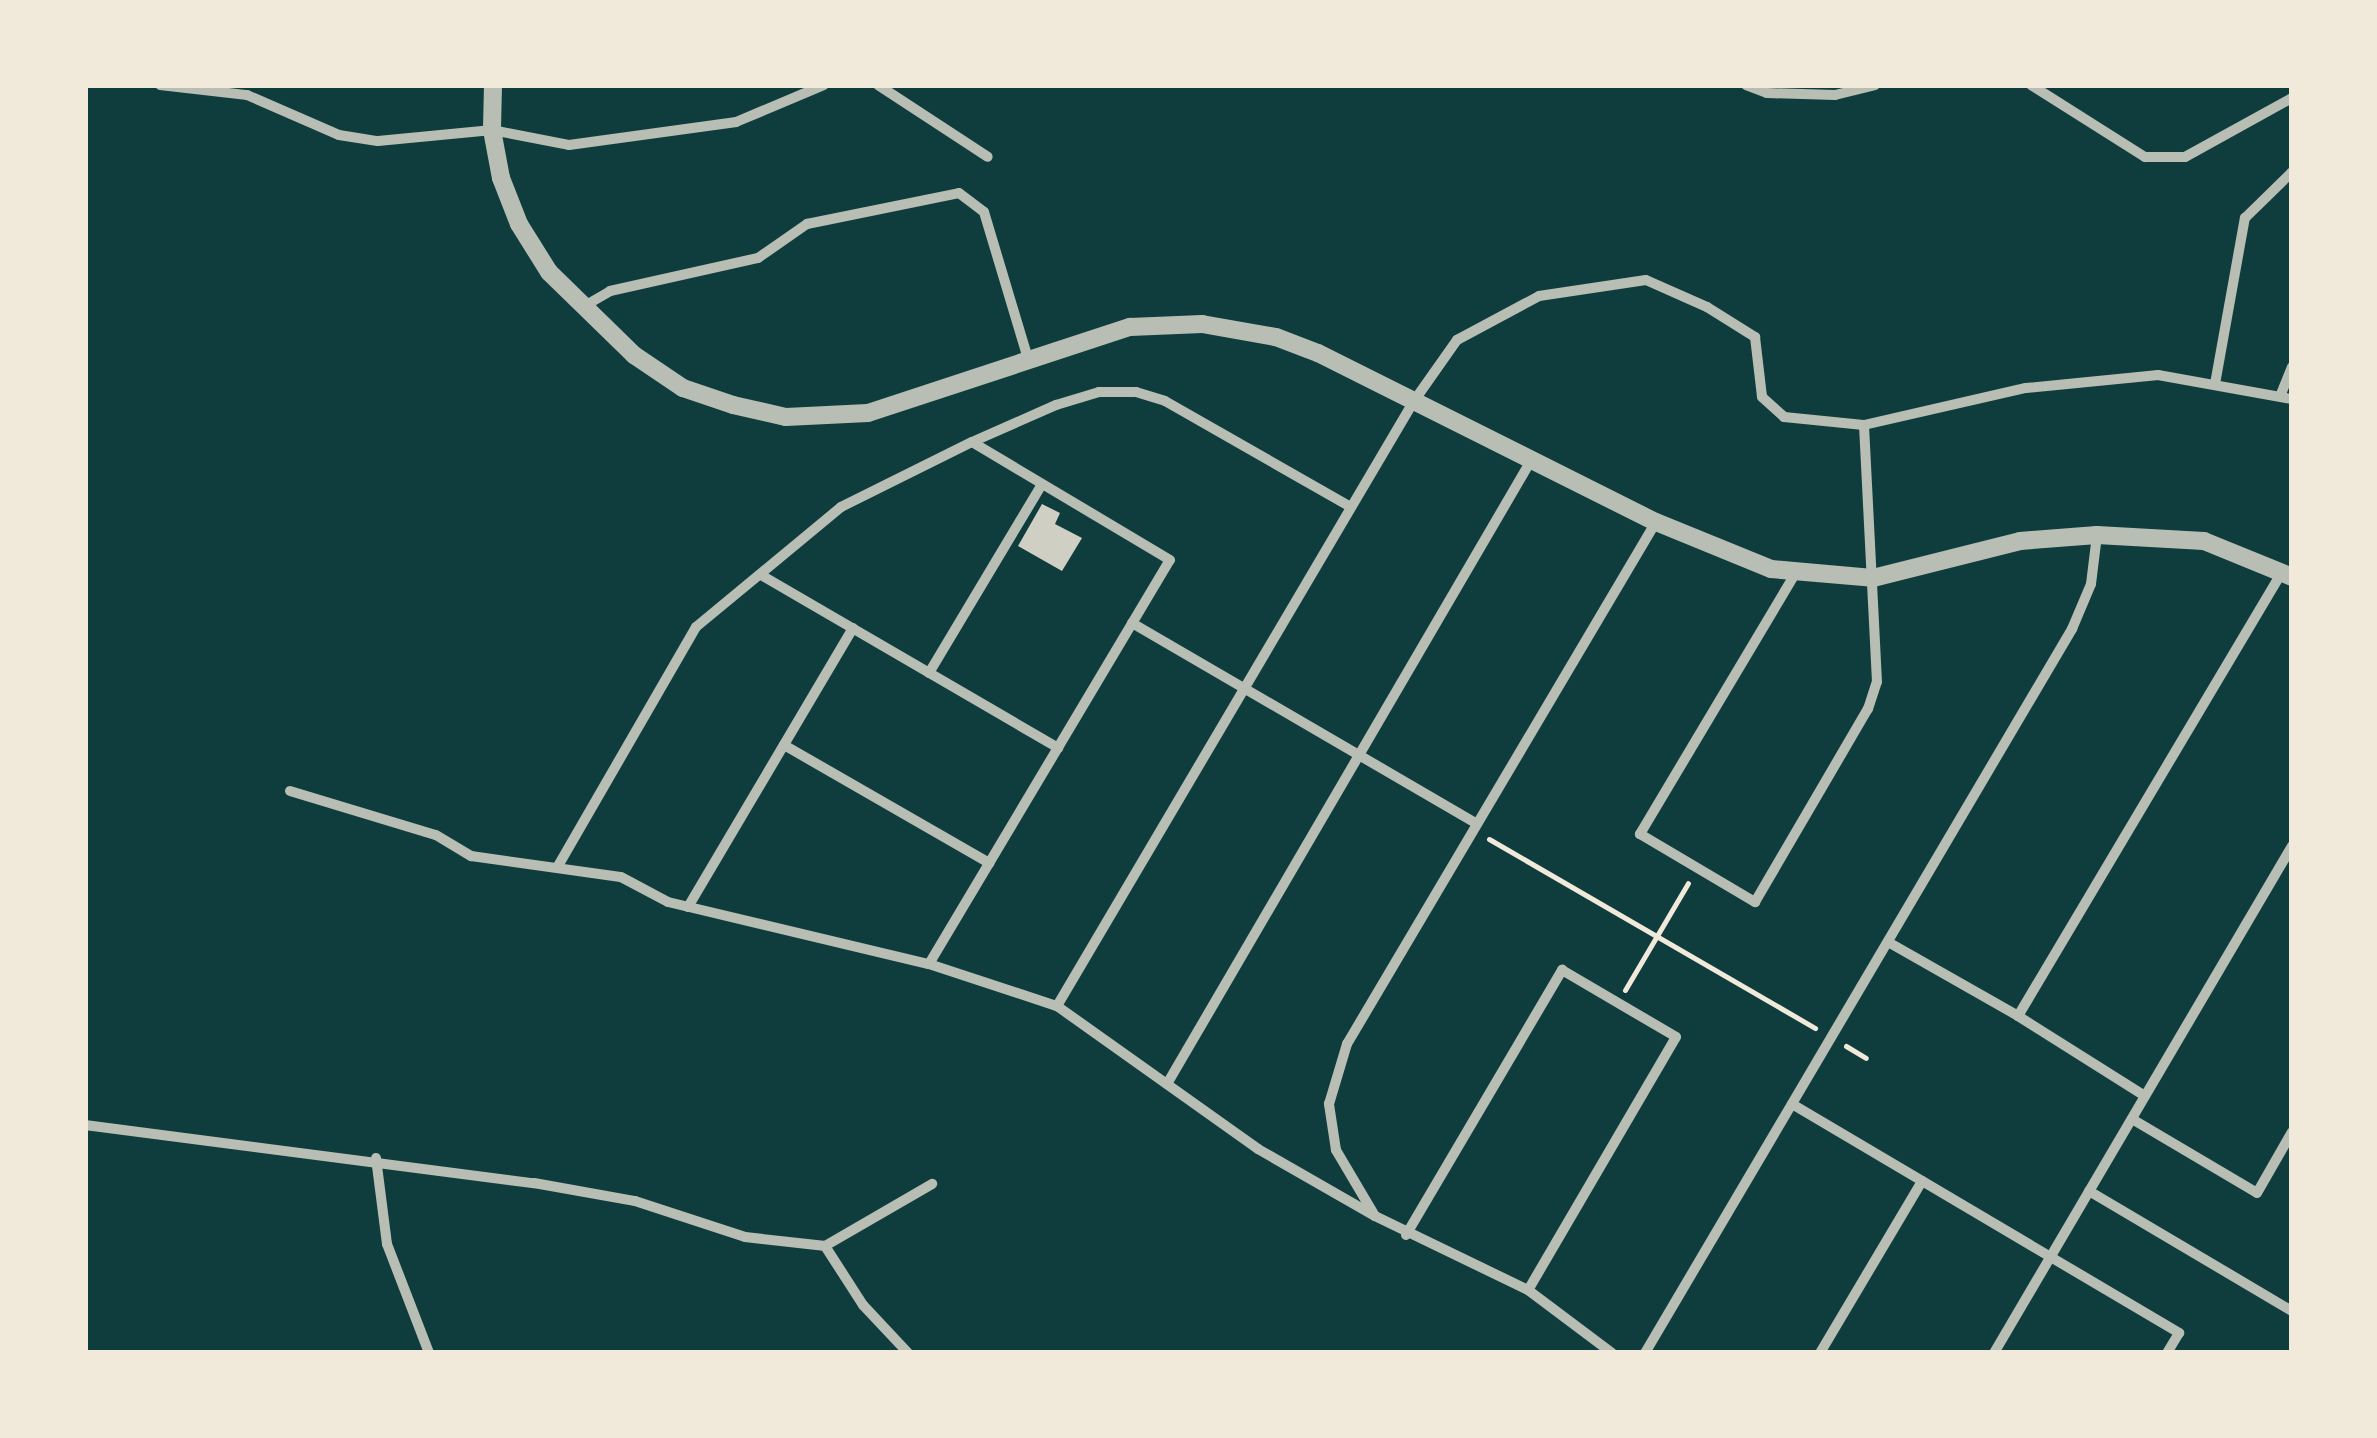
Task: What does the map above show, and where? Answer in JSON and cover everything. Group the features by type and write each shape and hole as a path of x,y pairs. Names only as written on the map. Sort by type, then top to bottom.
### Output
{"street":[{"path":"160,85 247,95 339,135 378,141 492,130 569,145 736,122 824,85"},
{"path":"493,85 492,130 519,224 580,309 682,388 786,417 868,412 1130,327 1202,324 1276,337 1656,522 1731,556 1795,574 1873,578 2020,540 2097,535 2204,542 2287,575 2018,1016"},
{"path":"878,85 988,157"},
{"path":"1746,85 1767,92 1836,95 1875,85"},
{"path":"2031,85 2145,157 2185,157 2292,98"},
{"path":"2215,384 2245,218 2292,172"},
{"path":"580,309 610,291 758,258 807,224 959,193 984,212 1028,359"},
{"path":"1057,1006 1414,401 1457,340 1539,296 1646,280 1756,337 1762,397 1784,417 1864,425 2026,388 2158,375 2286,396 2292,367"},
{"path":"558,866 696,627 841,507 972,442 1056,405 1099,392 1136,392 1165,401 1351,507"},
{"path":"1795,574 1640,834 1756,902 1868,710 1877,682 1864,425"},
{"path":"930,964 1170,560 972,442"},
{"path":"1167,1084 1532,459"},
{"path":"930,673 1042,484"},
{"path":"1375,1216 1352,1184 1331,1134 1336,1069 1656,522"},
{"path":"1646,1353 2072,629 2091,584 2097,535"},
{"path":"762,575 1058,748"},
{"path":"1132,623 1478,824"},
{"path":"688,907 853,628"},
{"path":"784,745 989,863"},
{"path":"290,791 436,834 471,856 621,876 688,907 930,964 1057,1006 1258,1150 1406,1236 1528,1290 1612,1353"},
{"path":"1994,1353 2292,846"},
{"path":"1888,942 2018,1016 2145,1096"},
{"path":"1406,1236 1562,970 1676,1037 1528,1290"},
{"path":"1792,1104 2179,1334 2167,1353"},
{"path":"2132,1119 2257,1193 2292,1132"},
{"path":"85,1125 376,1158 635,1201 745,1237 825,1246 932,1184"},
{"path":"376,1158 387,1244 429,1353"},
{"path":"1820,1353 1922,1181"},
{"path":"2089,1192 2292,1311"},
{"path":"825,1246 863,1305 908,1353"}],"path":[{"path":"1489,839 1866,1058"},
{"path":"1617,1002 1697,868"}],"building":[{"path":"1042,504 1060,513 1055,524 1082,538 1062,571 1018,546"}]}
